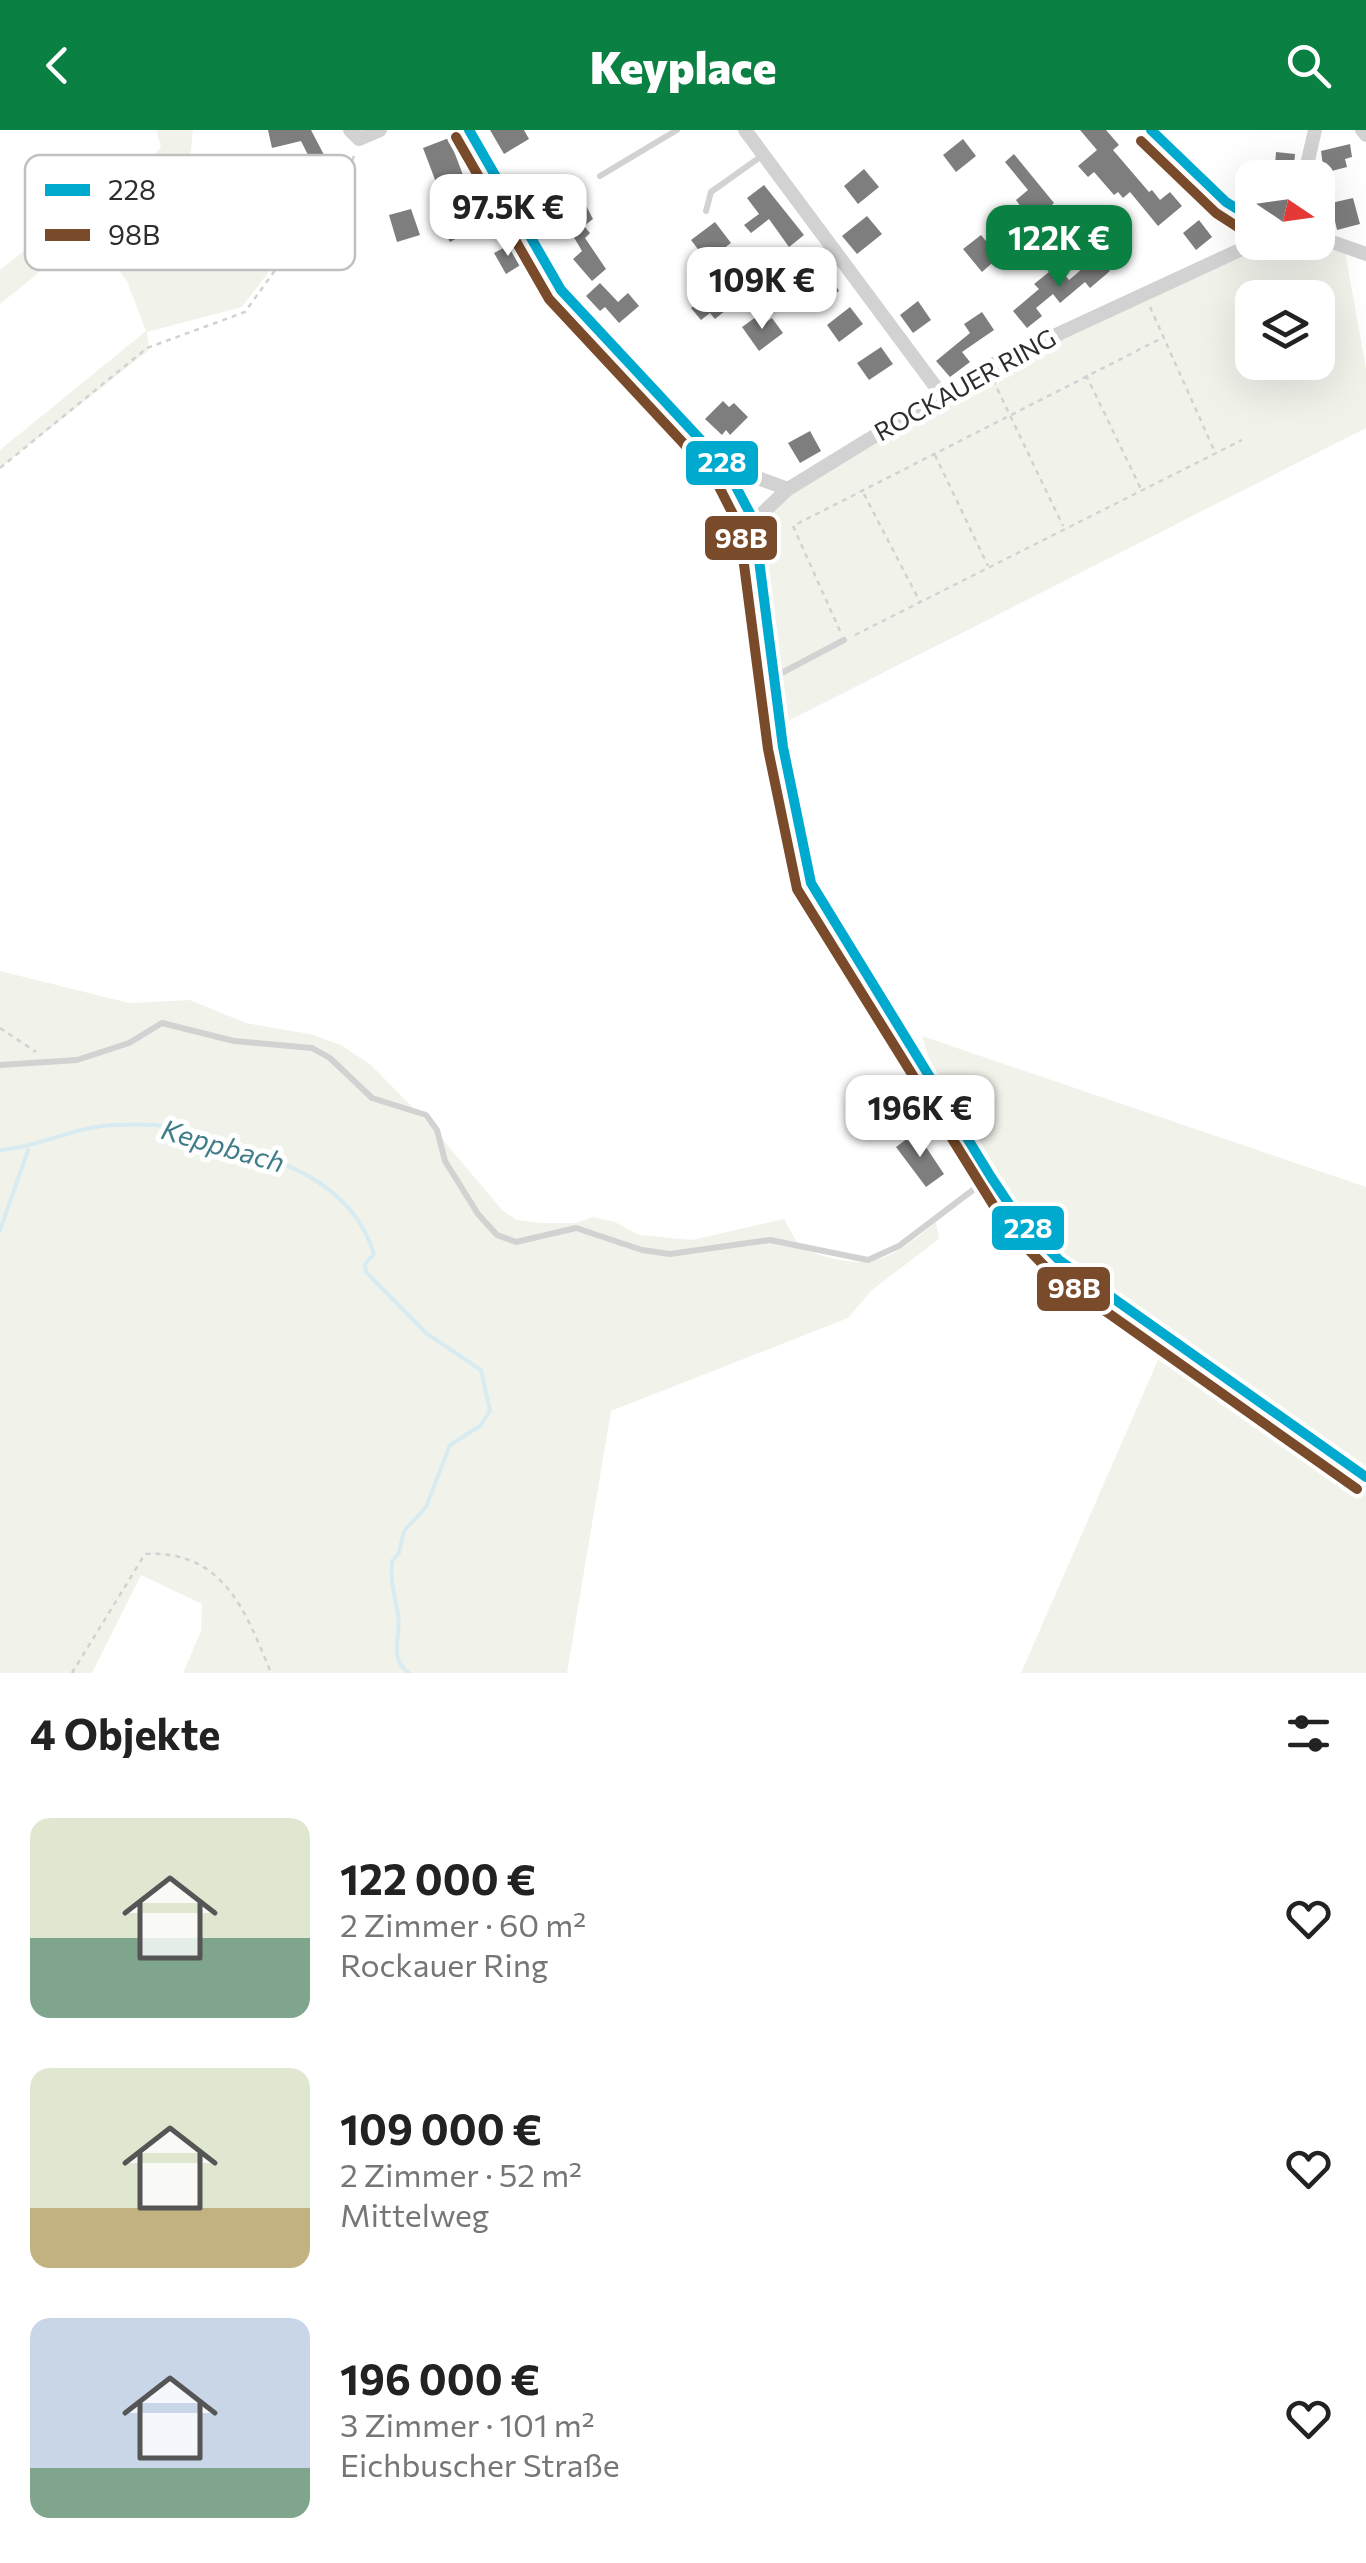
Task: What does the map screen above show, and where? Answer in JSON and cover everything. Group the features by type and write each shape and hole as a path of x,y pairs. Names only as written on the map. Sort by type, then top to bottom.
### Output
{"street":[{"path":"354,135 380,130"},
{"path":"468,130 562,290 725,466 754,521 784,747 812,882 990,1177 1020,1219 1059,1260 1366,1477"},
{"path":"745,130 941,394"},
{"path":"1151,130 1235,208"},
{"path":"1308,160 1315,130"},
{"path":"1335,243 1366,254"},
{"name":"ROCKAUER RING","path":"754,521 788,489 986,367 1235,252"},
{"path":"725,466 788,489"}],"lane":[{"path":"600,176 677,130"},
{"path":"706,212 710,192 762,155"},
{"path":"773,678 844,640"},
{"path":"0,1065 76,1060 129,1043 162,1023 234,1041 312,1048 330,1058 372,1098 426,1115 437,1130 445,1161 478,1214 497,1235 516,1242 576,1228 642,1250 670,1254 770,1240 868,1260 899,1246 990,1177"}],"path":[{"path":"0,468 147,348 245,312 275,270"},
{"path":"1144,292 1215,452"},
{"path":"1164,337 793,526 844,640 1242,440"},
{"path":"986,367 1012,413 1064,527"},
{"path":"1086,374 1142,490"},
{"path":"934,453 988,567"},
{"path":"862,491 920,603"},
{"path":"0,1028 50,1062"},
{"path":"72,1673 145,1554 164,1553 208,1570 233,1590 272,1673"}],"shaded area":[{"path":"156,130 193,130 190,155 154,155 161,147"},
{"path":"1335,249 1345,252 1366,368 1366,428 780,725 761,529 771,508 941,394 1181,277 1235,258 1335,260"},
{"path":"25,250 25,270 42,270 0,304 0,270"},
{"path":"119,270 270,270 242,307 147,332 149,350 0,468 0,450 146,331 127,281"},
{"path":"0,971 129,1003 190,1000 246,1023 310,1034 341,1045 371,1065 432,1127 503,1211 517,1220 576,1223 593,1217 615,1222 639,1235 692,1240 784,1219 800,1248 858,1262 888,1256 936,1222 939,1239 872,1290 848,1318 611,1411 567,1673 183,1673 201,1631 202,1604 141,1575 92,1673 0,1673"},
{"path":"922,1036 1366,1187 1366,1673 1021,1673 1168,1337 1059,1260 1019,1219 939,1092"}],"building":[{"path":"268,130 311,130 324,155 308,155 301,141 272,148"},
{"path":"490,130 524,130 529,139 504,154"},
{"path":"1080,130 1106,130 1119,145 1113,150 1149,192 1152,190 1160,200 1170,192 1182,206 1158,226 1130,192 1123,198 1118,192 1114,195 1094,172 1088,177 1078,166 1097,150"},
{"path":"449,138 463,175 437,185 423,148"},
{"path":"963,139 976,156 956,172 943,155"},
{"path":"1350,144 1352,157 1345,159 1347,167 1335,170 1335,160 1322,160 1321,151"},
{"path":"1276,152 1295,154 1294,160 1275,160"},
{"path":"1014,154 1054,203 1043,213 1055,225 1043,237 1016,200 1028,190 1005,162"},
{"path":"864,169 879,187 858,204 844,186"},
{"path":"533,174 544,194 526,204 515,184"},
{"path":"764,185 804,235 789,247 769,219 751,233 744,225 759,214 747,198"},
{"path":"576,186 593,219 584,226 590,233 585,238 606,269 592,281 573,259 582,251 551,199"},
{"path":"478,194 491,219 450,242 444,231 470,217 462,203"},
{"path":"1353,198 1360,224 1337,230 1335,202"},
{"path":"411,209 420,235 397,242 389,215"},
{"path":"867,216 882,234 857,254 842,236"},
{"path":"1199,220 1212,237 1196,250 1183,233"},
{"path":"715,222 731,243 707,261 691,240"},
{"path":"981,235 999,257 982,272 963,249"},
{"path":"511,244 522,264 506,274 494,253"},
{"path":"1097,256 1110,271 1090,288 1085,282 1060,303 1053,294 1036,308 1042,316 1027,328 1013,311 1039,289 1034,284 1049,272 1057,281 1064,274 1069,280"},
{"path":"827,271 839,291 823,301 811,282"},
{"path":"600,283 618,302 628,293 639,306 619,323 605,307 600,311 586,296"},
{"path":"718,287 732,305 715,319 710,313 701,320 691,308"},
{"path":"918,301 931,320 913,333 900,315"},
{"path":"850,307 863,324 839,342 827,325"},
{"path":"982,312 994,330 962,352 970,362 950,377 936,361 970,333 964,324"},
{"path":"756,317 762,325 772,318 783,333 759,351 742,327"},
{"path":"881,347 893,364 869,380 857,363"},
{"path":"723,401 729,407 734,403 748,417 730,435 726,430 722,435 705,419"},
{"path":"810,431 821,451 800,463 788,443"},
{"path":"916,1132 944,1174 926,1187 896,1147"}],"waterway":[{"name":"Keppbach","path":"0,1150 99,1127 147,1125 167,1127 281,1163 328,1189 348,1207 374,1254 365,1264 366,1272 426,1333 481,1370 490,1411 480,1426 450,1445 426,1507 404,1531 399,1553 392,1561 399,1622 397,1653 409,1673"},
{"path":"0,1230 28,1150"}],"transit line":[{"name":"228","path":"469,130 561,290 725,466 754,521 783,747 811,883 991,1177 1019,1219 1059,1260 1366,1477"},
{"name":"228","path":"1151,130 1235,208"},
{"name":"98B","path":"456,137 549,299 713,475 739,526 768,749 797,889 1007,1227 1050,1272 1357,1489"},
{"name":"98B","path":"1141,141 1216,213 1235,225"}]}
